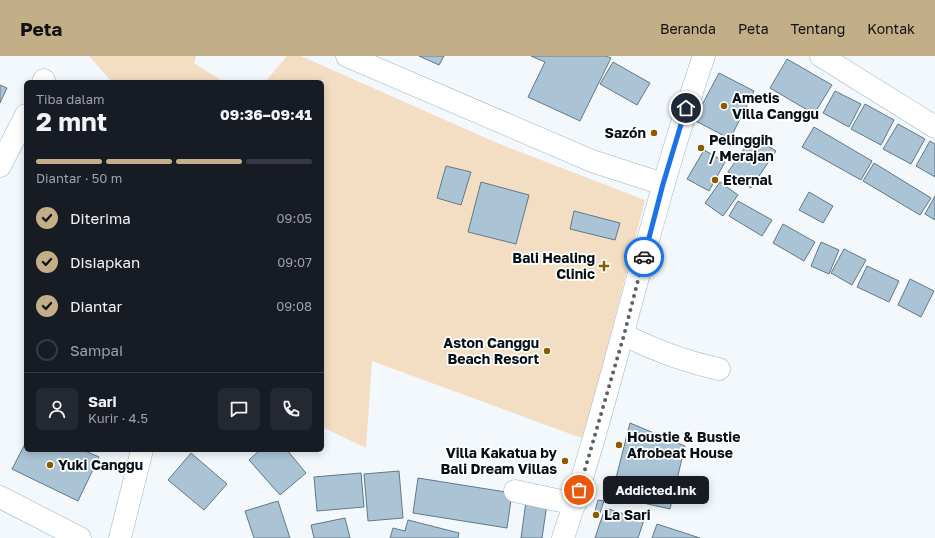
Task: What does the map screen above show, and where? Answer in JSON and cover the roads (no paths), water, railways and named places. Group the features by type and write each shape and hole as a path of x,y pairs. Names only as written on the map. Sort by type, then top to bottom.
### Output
{"street":[{"path":"347,56 592,160 663,184"},
{"path":"563,538 624,335 663,184 704,56"},
{"path":"821,56 935,127"},
{"path":"0,166 24,119"},
{"path":"624,335 695,364 719,369"},
{"path":"120,538 142,452"},
{"path":"515,491 574,504"},
{"path":"0,497 80,538"}],"place":[{"name":"Ametis Villa Canggu","path":"724,106"},
{"name":"Sazón","path":"654,133"},
{"name":"Pelinggih / Merajan","path":"701,148"},
{"name":"Eternal","path":"715,180"},
{"name":"Bali Healing Clinic","path":"604,266"},
{"name":"Aston Canggu Beach Resort","path":"547,351"},
{"name":"Houstie & Bustie Afrobeat House","path":"619,445"},
{"name":"Villa Kakatua by Bali Dream Villas","path":"565,461"},
{"name":"Yuki Canggu","path":"50,465"},
{"name":"Addicted.Ink","path":"579,490"},
{"name":"La Sari","path":"596,515"}]}
